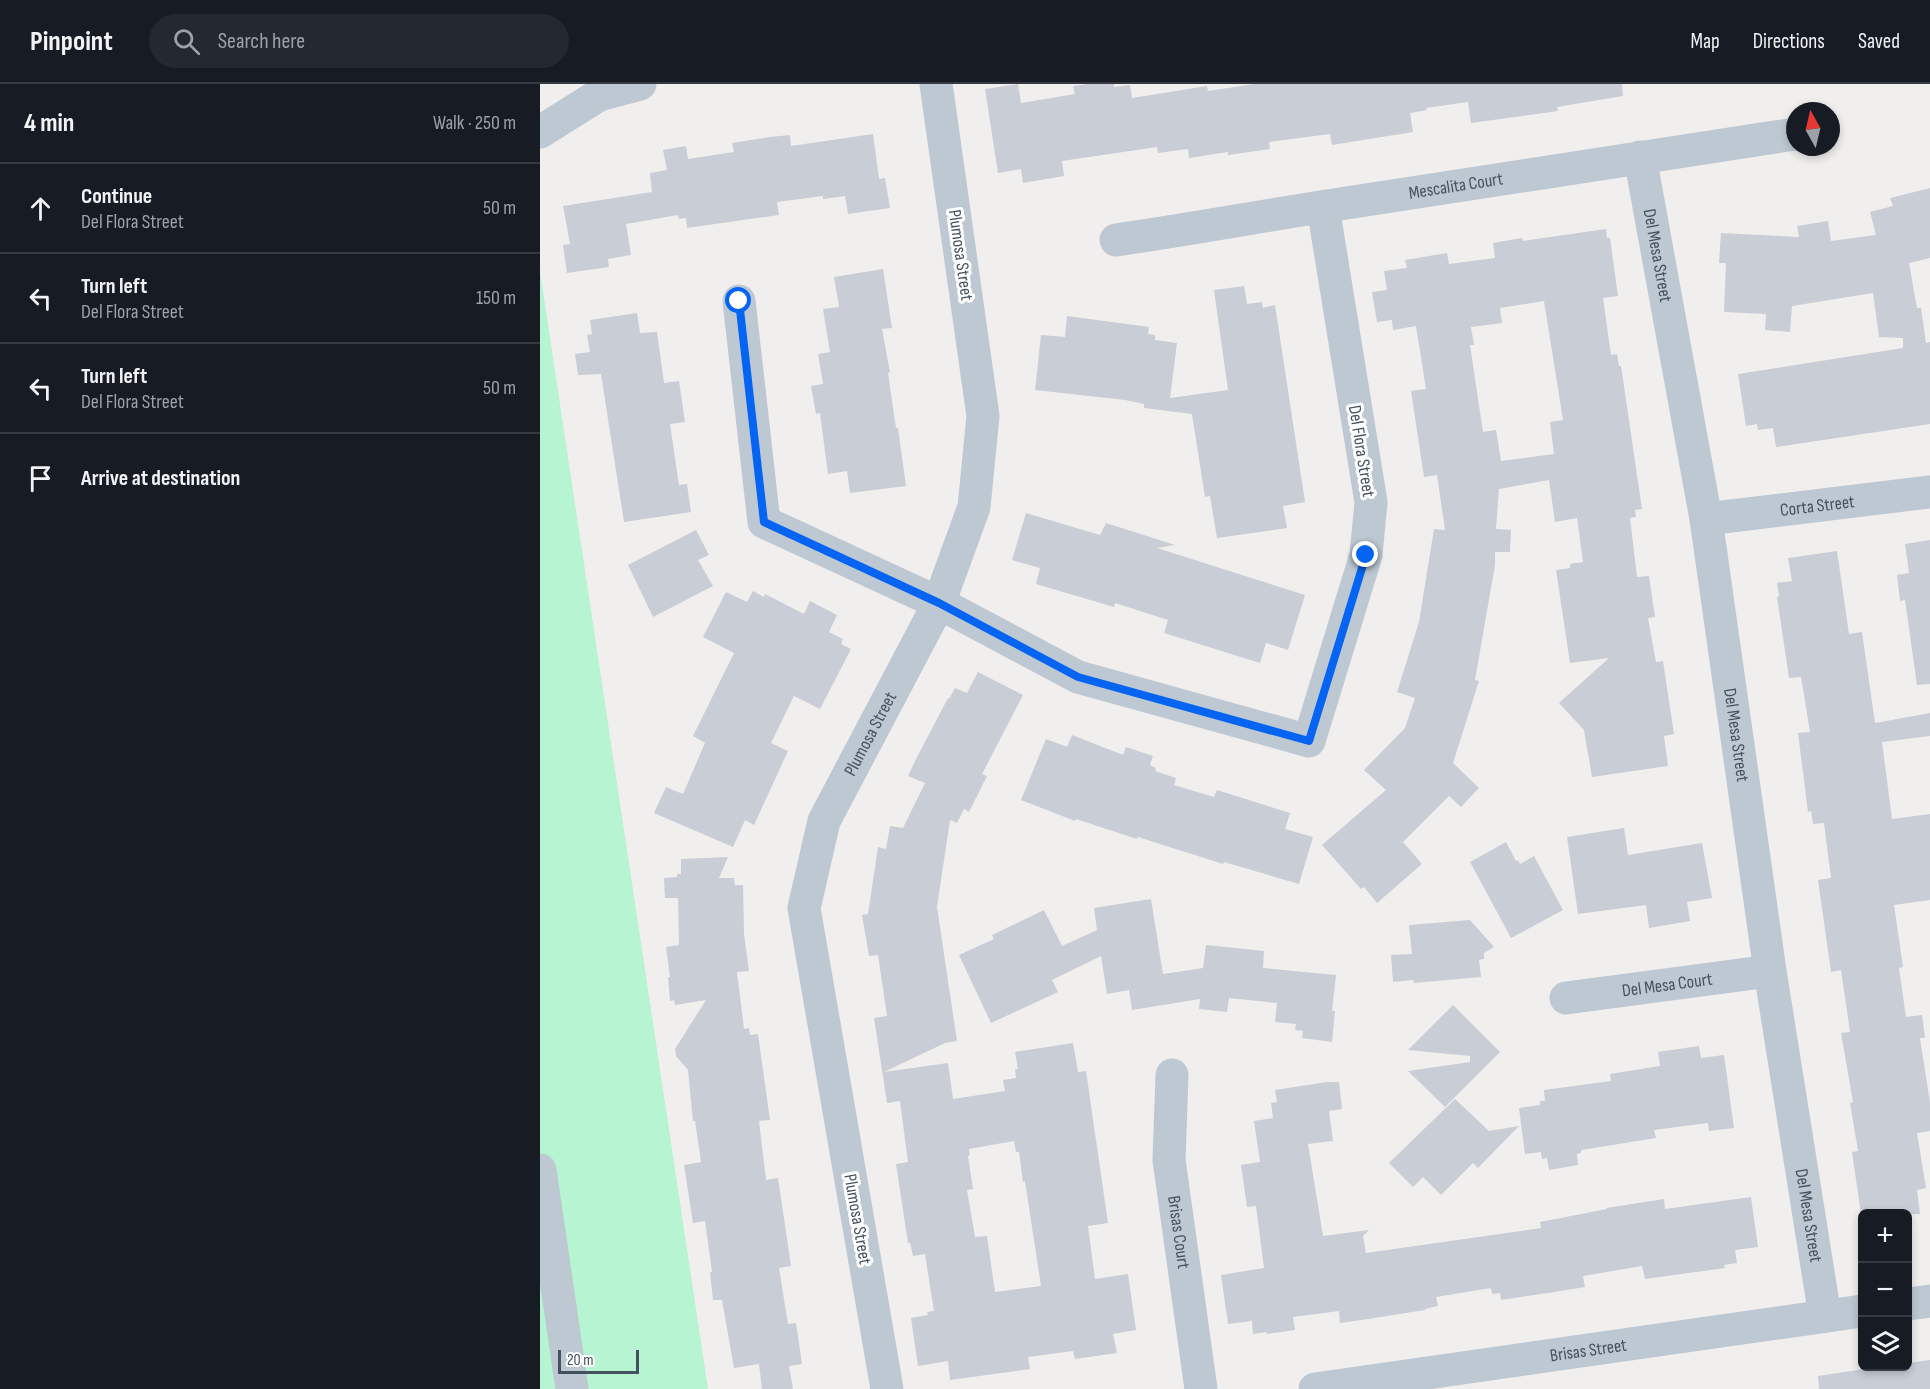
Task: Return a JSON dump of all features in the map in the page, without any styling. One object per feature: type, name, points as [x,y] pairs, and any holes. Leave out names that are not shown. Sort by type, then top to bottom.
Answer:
[{"type":"street","points":[[540,132],[599,90],[640,84]]},
{"type":"street","name":"Plumosa Street","points":[[887,1389],[804,908],[824,821],[939,603],[974,507],[983,416],[936,84]]},
{"type":"street","name":"Mescalita Court","points":[[1116,240],[1206,228],[1323,207],[1786,135]]},
{"type":"street","name":"Del Mesa Street","points":[[1640,157],[1706,519],[1770,970],[1825,1316]]},
{"type":"street","name":"Del Flora Street","points":[[739,301],[764,522],[939,603],[1078,677],[1309,741],[1366,555],[1371,502],[1323,207]]},
{"type":"street","name":"Corta Street","points":[[1706,519],[1930,492]]},
{"type":"street","name":"Del Mesa Court","points":[[1566,998],[1770,970]]},
{"type":"street","name":"Brisas Court","points":[[1172,1075],[1169,1160],[1201,1389]]},
{"type":"street","points":[[540,1170],[572,1389]]},
{"type":"street","points":[[1912,1303],[1930,1301]]},
{"type":"street","name":"Brisas Street","points":[[1315,1389],[1858,1312]]},
{"type":"green space","points":[[540,271],[708,1389],[540,1389]]},
{"type":"building","points":[[1018,84],[1021,103],[1075,94],[1073,86],[1088,84],[1114,84],[1114,87],[1130,85],[1132,98],[1207,86],[1208,91],[1254,84],[1622,84],[1623,96],[1557,107],[1558,111],[1471,123],[1468,102],[1426,108],[1427,110],[1410,113],[1413,132],[1332,145],[1330,134],[1269,142],[1270,149],[1189,158],[1188,149],[1158,153],[1157,147],[1062,161],[1064,176],[1023,183],[1021,169],[998,173],[985,89]]},
{"type":"building","points":[[873,134],[879,179],[885,178],[890,208],[848,214],[845,196],[823,199],[823,196],[777,202],[779,215],[687,228],[686,218],[679,219],[678,215],[626,224],[631,255],[608,259],[609,267],[567,273],[563,245],[570,244],[563,206],[652,192],[650,173],[667,170],[663,150],[686,146],[688,159],[734,152],[732,143],[770,137],[790,135],[791,146]]},
{"type":"building","points":[[1930,188],[1930,258],[1909,263],[1917,308],[1921,308],[1926,343],[1930,342],[1930,424],[1776,447],[1773,428],[1758,430],[1757,424],[1746,426],[1738,374],[1903,348],[1903,338],[1879,337],[1873,293],[1792,306],[1790,332],[1765,330],[1766,314],[1724,312],[1726,263],[1719,263],[1721,233],[1799,237],[1797,226],[1828,221],[1831,241],[1876,235],[1870,212],[1893,206],[1890,198]]},
{"type":"building","points":[[1606,229],[1607,238],[1610,238],[1618,296],[1603,298],[1611,355],[1617,354],[1619,366],[1621,366],[1642,509],[1635,510],[1636,517],[1630,518],[1637,577],[1649,576],[1655,617],[1648,618],[1656,662],[1663,661],[1674,734],[1664,736],[1668,766],[1592,777],[1584,730],[1559,703],[1609,658],[1570,663],[1556,570],[1570,568],[1570,564],[1583,562],[1577,518],[1555,522],[1549,480],[1499,489],[1496,529],[1511,530],[1510,552],[1495,552],[1495,565],[1475,680],[1479,681],[1453,763],[1479,788],[1461,807],[1449,796],[1403,842],[1422,864],[1377,903],[1364,887],[1361,889],[1322,845],[1386,790],[1364,770],[1405,728],[1415,698],[1397,692],[1419,622],[1434,529],[1445,530],[1437,475],[1424,477],[1411,391],[1426,389],[1416,326],[1393,330],[1392,320],[1377,322],[1372,292],[1387,290],[1384,271],[1407,268],[1405,260],[1447,253],[1449,264],[1495,258],[1493,243],[1522,238],[1523,241]],"holes":[[[1544,301],[1563,420],[1550,422],[1554,454],[1501,461],[1496,430],[1483,432],[1470,345],[1474,345],[1471,327],[1502,323],[1500,308]]]},
{"type":"building","points":[[883,269],[892,328],[882,329],[906,486],[850,493],[847,471],[828,474],[820,413],[816,414],[811,386],[823,384],[818,354],[830,352],[823,309],[839,307],[834,277]]},
{"type":"building","points":[[1244,286],[1247,304],[1262,302],[1263,308],[1275,305],[1305,502],[1283,506],[1287,528],[1217,538],[1210,496],[1205,497],[1192,414],[1144,408],[1144,404],[1125,400],[1035,390],[1041,335],[1065,337],[1067,316],[1149,327],[1148,334],[1155,335],[1155,340],[1177,343],[1170,398],[1228,390],[1214,290]]},
{"type":"building","points":[[637,313],[640,333],[657,332],[664,383],[679,381],[685,422],[670,424],[679,485],[687,484],[691,512],[624,522],[601,374],[578,375],[575,354],[590,352],[587,335],[592,334],[590,320]]},
{"type":"building","points":[[1026,513],[1100,535],[1106,523],[1175,545],[1157,548],[1305,595],[1288,650],[1266,643],[1260,663],[1164,633],[1168,620],[1115,603],[1114,607],[1036,584],[1040,568],[1012,560]]},
{"type":"building","points":[[696,530],[709,555],[698,560],[713,586],[653,617],[628,565]]},
{"type":"building","points":[[1930,540],[1930,684],[1917,685],[1905,600],[1900,601],[1897,575],[1909,573],[1905,544]]},
{"type":"building","points":[[1837,551],[1849,634],[1862,632],[1875,723],[1930,713],[1930,736],[1882,742],[1892,819],[1930,814],[1930,900],[1894,905],[1903,967],[1899,968],[1906,1017],[1922,1015],[1925,1038],[1920,1038],[1930,1103],[1930,1131],[1917,1133],[1926,1188],[1917,1190],[1920,1214],[1912,1214],[1912,1209],[1860,1209],[1852,1152],[1858,1151],[1850,1103],[1853,1102],[1841,1033],[1850,1032],[1841,970],[1831,972],[1818,880],[1831,878],[1824,823],[1813,824],[1811,811],[1808,812],[1798,733],[1810,732],[1801,677],[1789,678],[1777,597],[1779,596],[1777,583],[1792,581],[1788,558]]},
{"type":"building","points":[[753,591],[764,597],[765,594],[804,614],[810,601],[837,615],[829,632],[843,639],[841,644],[851,649],[820,709],[794,696],[771,743],[788,751],[754,825],[745,820],[733,847],[654,813],[666,787],[683,794],[705,743],[693,736],[734,653],[703,637],[726,592],[747,602]]},
{"type":"building","points":[[978,672],[1023,695],[982,774],[987,776],[969,812],[964,809],[957,823],[950,820],[937,907],[957,1041],[945,1043],[884,1072],[948,1063],[953,1099],[1005,1091],[1003,1080],[1016,1078],[1015,1069],[1018,1069],[1015,1052],[1073,1043],[1078,1072],[1086,1071],[1108,1223],[1088,1226],[1095,1279],[1128,1274],[1136,1330],[1113,1334],[1117,1353],[1075,1359],[1073,1351],[1028,1357],[1030,1369],[950,1380],[948,1361],[918,1366],[911,1318],[928,1315],[927,1312],[934,1311],[925,1254],[913,1256],[910,1243],[908,1243],[896,1164],[908,1162],[900,1101],[887,1103],[874,1018],[887,1016],[878,955],[869,956],[862,915],[868,914],[878,847],[886,849],[890,826],[903,828],[925,783],[908,776],[915,761],[955,688],[967,693]],"holes":[[[1014,1141],[1016,1152],[1019,1152],[1023,1182],[1025,1181],[1041,1286],[995,1292],[987,1236],[975,1237],[967,1190],[973,1189],[969,1149]]]},
{"type":"building","points":[[1072,735],[1123,755],[1126,747],[1153,756],[1150,765],[1156,768],[1155,771],[1176,778],[1174,785],[1214,797],[1217,790],[1290,813],[1285,829],[1313,837],[1299,884],[1224,862],[1223,864],[1138,837],[1137,839],[1076,819],[1075,821],[1021,800],[1046,739],[1067,747]]},
{"type":"building","points":[[1624,828],[1628,855],[1702,843],[1712,898],[1687,902],[1690,921],[1649,928],[1646,905],[1578,914],[1567,837]]},
{"type":"building","points":[[1506,842],[1520,864],[1534,856],[1563,910],[1511,938],[1470,862]]},
{"type":"building","points":[[728,857],[719,878],[734,878],[735,885],[743,885],[744,934],[749,971],[737,972],[744,1029],[749,1028],[750,1035],[758,1034],[770,1120],[759,1121],[766,1180],[778,1178],[791,1266],[779,1268],[788,1324],[796,1323],[802,1364],[789,1366],[793,1389],[762,1389],[759,1364],[734,1368],[722,1300],[713,1300],[710,1272],[712,1272],[705,1221],[693,1223],[684,1165],[701,1162],[695,1121],[693,1121],[688,1070],[676,1056],[675,1049],[706,1000],[675,1005],[674,1000],[670,1001],[666,947],[679,945],[678,898],[665,898],[664,878],[677,877],[677,874],[681,874],[681,859]]},
{"type":"building","points":[[1151,899],[1163,974],[1203,968],[1206,945],[1264,951],[1263,968],[1336,975],[1332,1011],[1335,1011],[1332,1042],[1302,1038],[1303,1031],[1295,1030],[1296,1024],[1275,1022],[1277,1003],[1229,998],[1227,1012],[1199,1009],[1200,999],[1132,1010],[1129,990],[1107,994],[1101,956],[1052,980],[1058,992],[991,1023],[959,955],[994,939],[992,935],[1044,910],[1062,946],[1097,930],[1094,908]]},
{"type":"building","points":[[1470,920],[1494,947],[1484,953],[1484,959],[1479,960],[1481,977],[1414,983],[1413,980],[1393,982],[1391,955],[1412,954],[1409,925]]},
{"type":"building","points":[[1453,1005],[1500,1052],[1445,1107],[1408,1071],[1470,1062],[1470,1056],[1408,1050]]},
{"type":"building","points":[[1699,1046],[1701,1058],[1724,1055],[1734,1128],[1709,1131],[1708,1123],[1654,1130],[1656,1138],[1581,1150],[1581,1153],[1577,1154],[1578,1165],[1549,1170],[1547,1158],[1542,1159],[1541,1152],[1525,1154],[1519,1108],[1540,1105],[1540,1101],[1545,1101],[1544,1090],[1611,1081],[1610,1074],[1660,1066],[1658,1052]]},
{"type":"building","points":[[1339,1082],[1342,1109],[1329,1111],[1333,1141],[1308,1144],[1323,1236],[1369,1230],[1363,1236],[1366,1253],[1541,1228],[1540,1222],[1664,1199],[1665,1209],[1751,1197],[1758,1247],[1735,1250],[1737,1263],[1724,1265],[1725,1268],[1645,1279],[1642,1266],[1583,1276],[1585,1287],[1501,1300],[1500,1293],[1492,1294],[1491,1288],[1436,1297],[1438,1306],[1425,1310],[1368,1319],[1340,1323],[1339,1311],[1293,1317],[1295,1330],[1253,1334],[1252,1321],[1228,1324],[1221,1275],[1264,1268],[1256,1206],[1247,1207],[1241,1165],[1260,1162],[1254,1121],[1273,1118],[1271,1103],[1277,1102],[1275,1090]]},
{"type":"building","points":[[1455,1099],[1489,1131],[1519,1126],[1478,1168],[1473,1163],[1441,1195],[1423,1177],[1413,1187],[1389,1163]]},
{"type":"building","points":[[1930,1360],[1930,1389],[1819,1389],[1818,1376],[1858,1370],[1912,1371],[1912,1362]]},
{"type":"route","points":[[739,301],[764,522],[939,603],[1078,677],[1309,741],[1366,555]]}]
